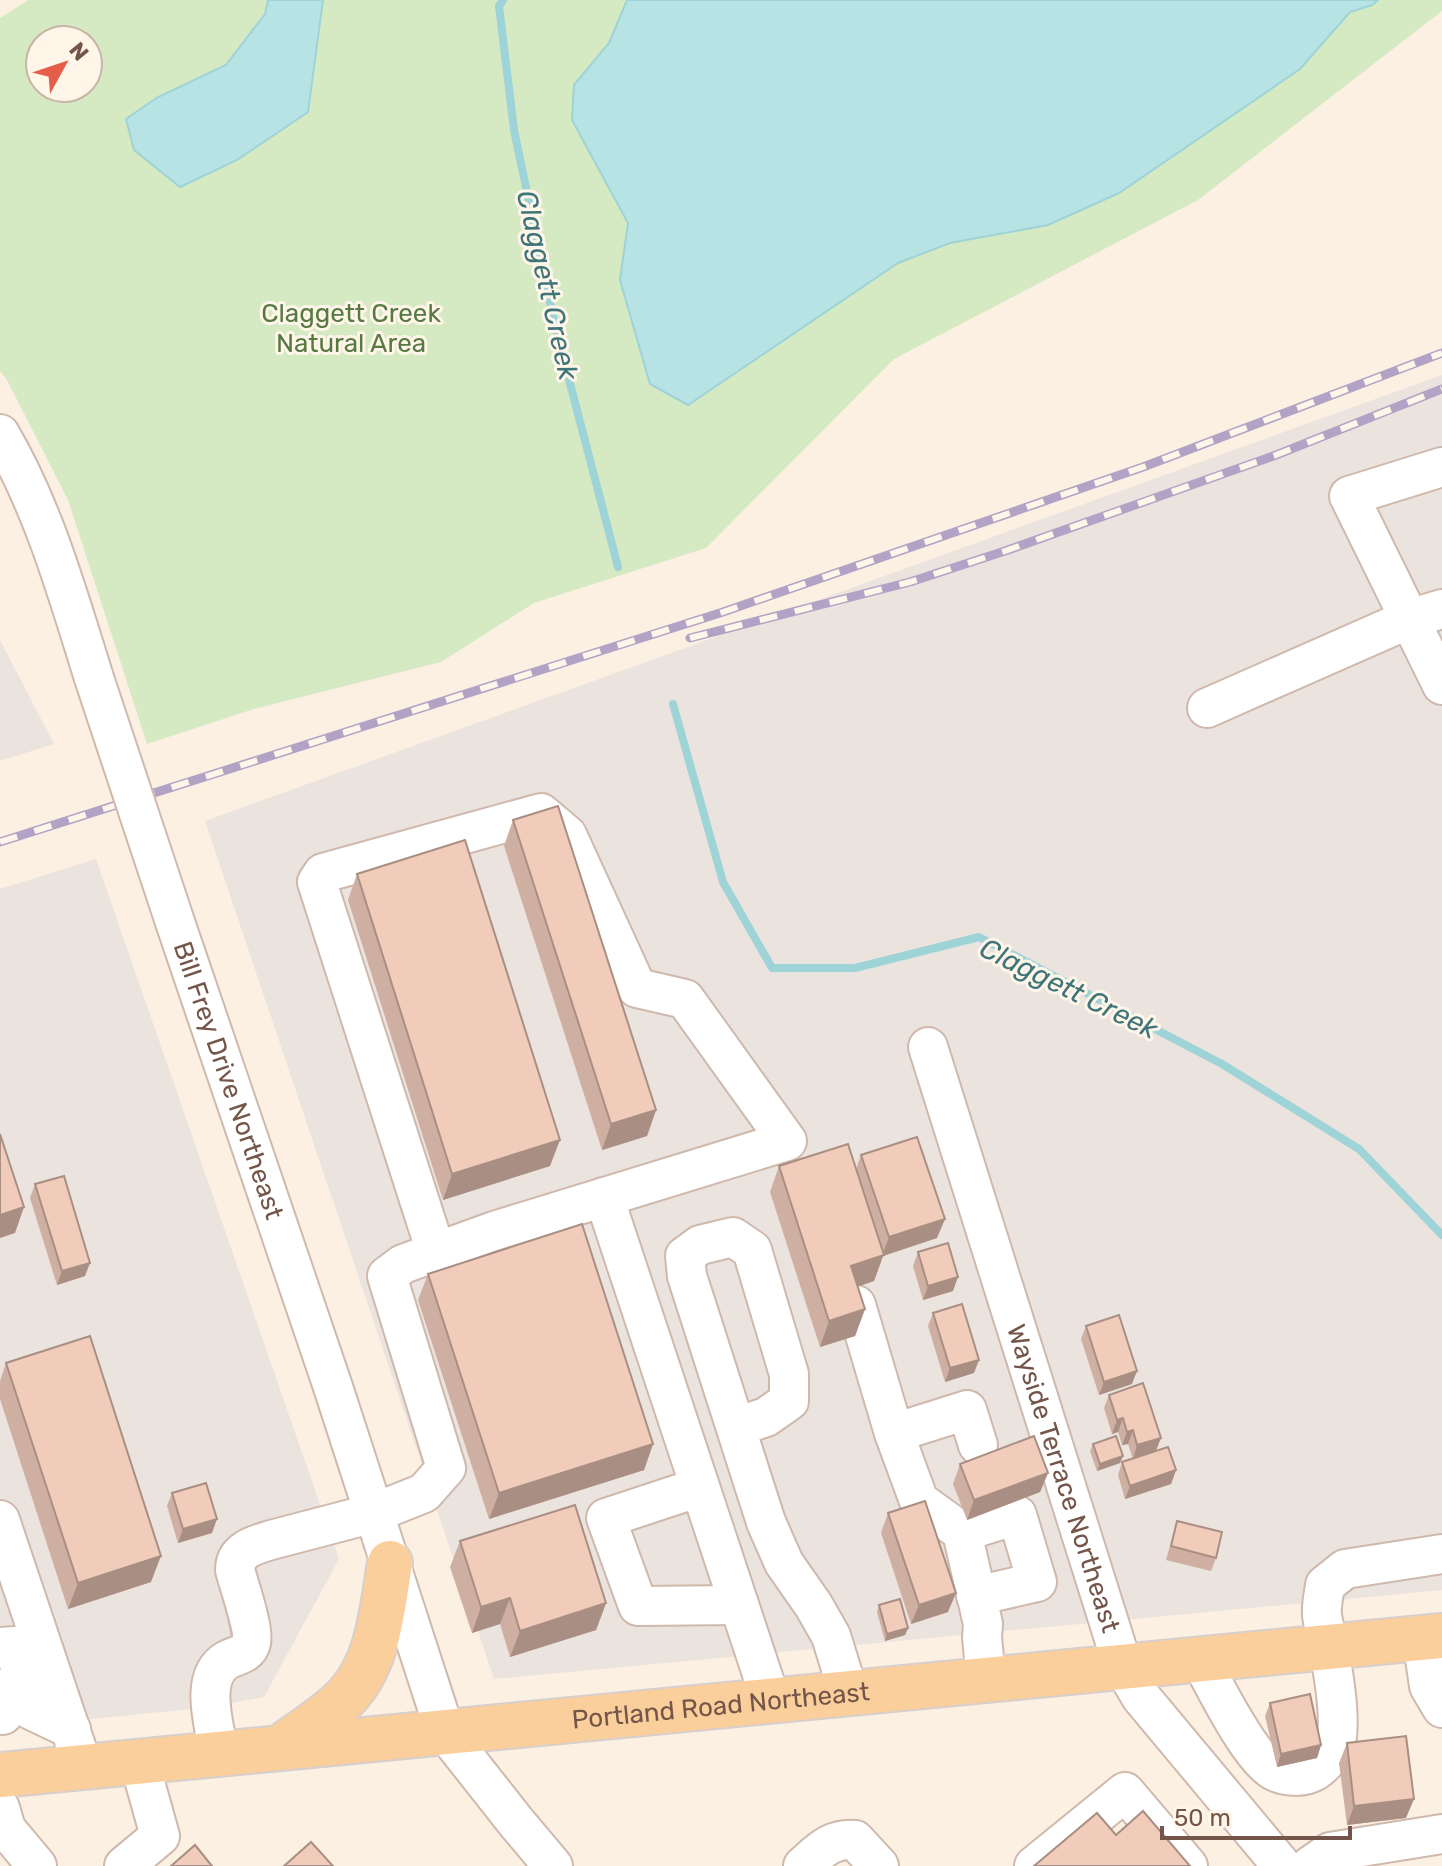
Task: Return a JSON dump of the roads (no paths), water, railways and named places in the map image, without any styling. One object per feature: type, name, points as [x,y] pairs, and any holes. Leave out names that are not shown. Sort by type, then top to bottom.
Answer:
[{"type":"main road","points":[[280,1748],[339,1704],[369,1663],[378,1633],[390,1563]]},
{"type":"main road","name":"Portland Road Northeast","points":[[0,1775],[77,1748],[139,1761],[1432,1637]]},
{"type":"street","name":"Bill Frey Drive Northeast","points":[[0,434],[48,538],[445,1732]]},
{"type":"street","points":[[1442,467],[1349,496],[1426,614],[1442,685]]},
{"type":"street","points":[[1207,708],[1426,614]]},
{"type":"street","points":[[219,1754],[209,1691],[211,1680],[226,1660],[247,1651],[252,1642],[235,1570],[235,1560],[241,1552],[255,1545],[374,1513],[424,1493],[446,1468],[387,1276],[403,1264],[494,1231],[787,1141],[685,999],[637,988],[567,835],[541,813],[323,873],[317,882],[436,1252]]},
{"type":"street","name":"Wayside Terrace Northeast","points":[[928,1047],[1123,1667],[1141,1697],[1282,1866]]},
{"type":"street","points":[[604,1197],[771,1701]]},
{"type":"street","points":[[856,1305],[894,1433],[919,1501],[962,1532],[983,1624],[986,1680]]},
{"type":"street","points":[[894,1433],[967,1410],[978,1445]]},
{"type":"street","points":[[736,1427],[766,1522],[784,1563],[831,1636],[849,1694]]},
{"type":"street","points":[[700,1487],[606,1518],[638,1606],[739,1605]]},
{"type":"street","points":[[962,1532],[1070,1500]]},
{"type":"street","points":[[976,1596],[1037,1582],[1017,1515]]},
{"type":"street","points":[[0,1520],[77,1748]]},
{"type":"street","points":[[1200,1659],[1246,1740],[1276,1772],[1300,1775],[1317,1770],[1330,1758],[1337,1736],[1337,1708],[1322,1615],[1325,1585],[1345,1569],[1442,1554]]},
{"type":"street","points":[[1432,1637],[1429,1686],[1442,1708]]},
{"type":"street","points":[[0,1647],[15,1646],[29,1709],[77,1748]]},
{"type":"street","points":[[0,1689],[3,1715],[0,1715]]},
{"type":"street","points":[[445,1732],[553,1866]]},
{"type":"street","points":[[1217,1788],[1246,1740]]},
{"type":"street","points":[[124,1866],[160,1836],[139,1761]]},
{"type":"street","points":[[1034,1866],[1125,1792],[1188,1866]]},
{"type":"street","points":[[0,1808],[6,1829],[37,1866]]},
{"type":"street","points":[[1310,1866],[1330,1852],[1398,1854],[1442,1834]]},
{"type":"street","points":[[803,1866],[823,1848],[842,1839],[855,1840],[879,1866]]},
{"type":"water","points":[[268,0],[323,0],[308,112],[237,160],[180,187],[134,150],[126,119],[158,97],[226,65],[265,14]]},
{"type":"water","points":[[627,0],[1378,0],[1350,12],[1300,69],[1119,193],[1048,225],[950,243],[898,263],[688,405],[650,384],[620,280],[628,223],[572,120],[574,85],[609,43]]},
{"type":"waterway","name":"Claggett Creek","points":[[503,0],[499,6],[514,130],[555,326],[618,567]]},
{"type":"waterway","name":"Claggett Creek","points":[[673,704],[723,882],[772,968],[855,968],[979,937],[1222,1064],[1359,1149],[1442,1235]]},
{"type":"railway","points":[[0,842],[723,612],[1143,467],[1442,353]]},
{"type":"railway","points":[[690,638],[910,582],[1005,551],[1276,455],[1442,389]]},
{"type":"park label","name":"Claggett Creek Natural Area","points":[[351,328]]}]
